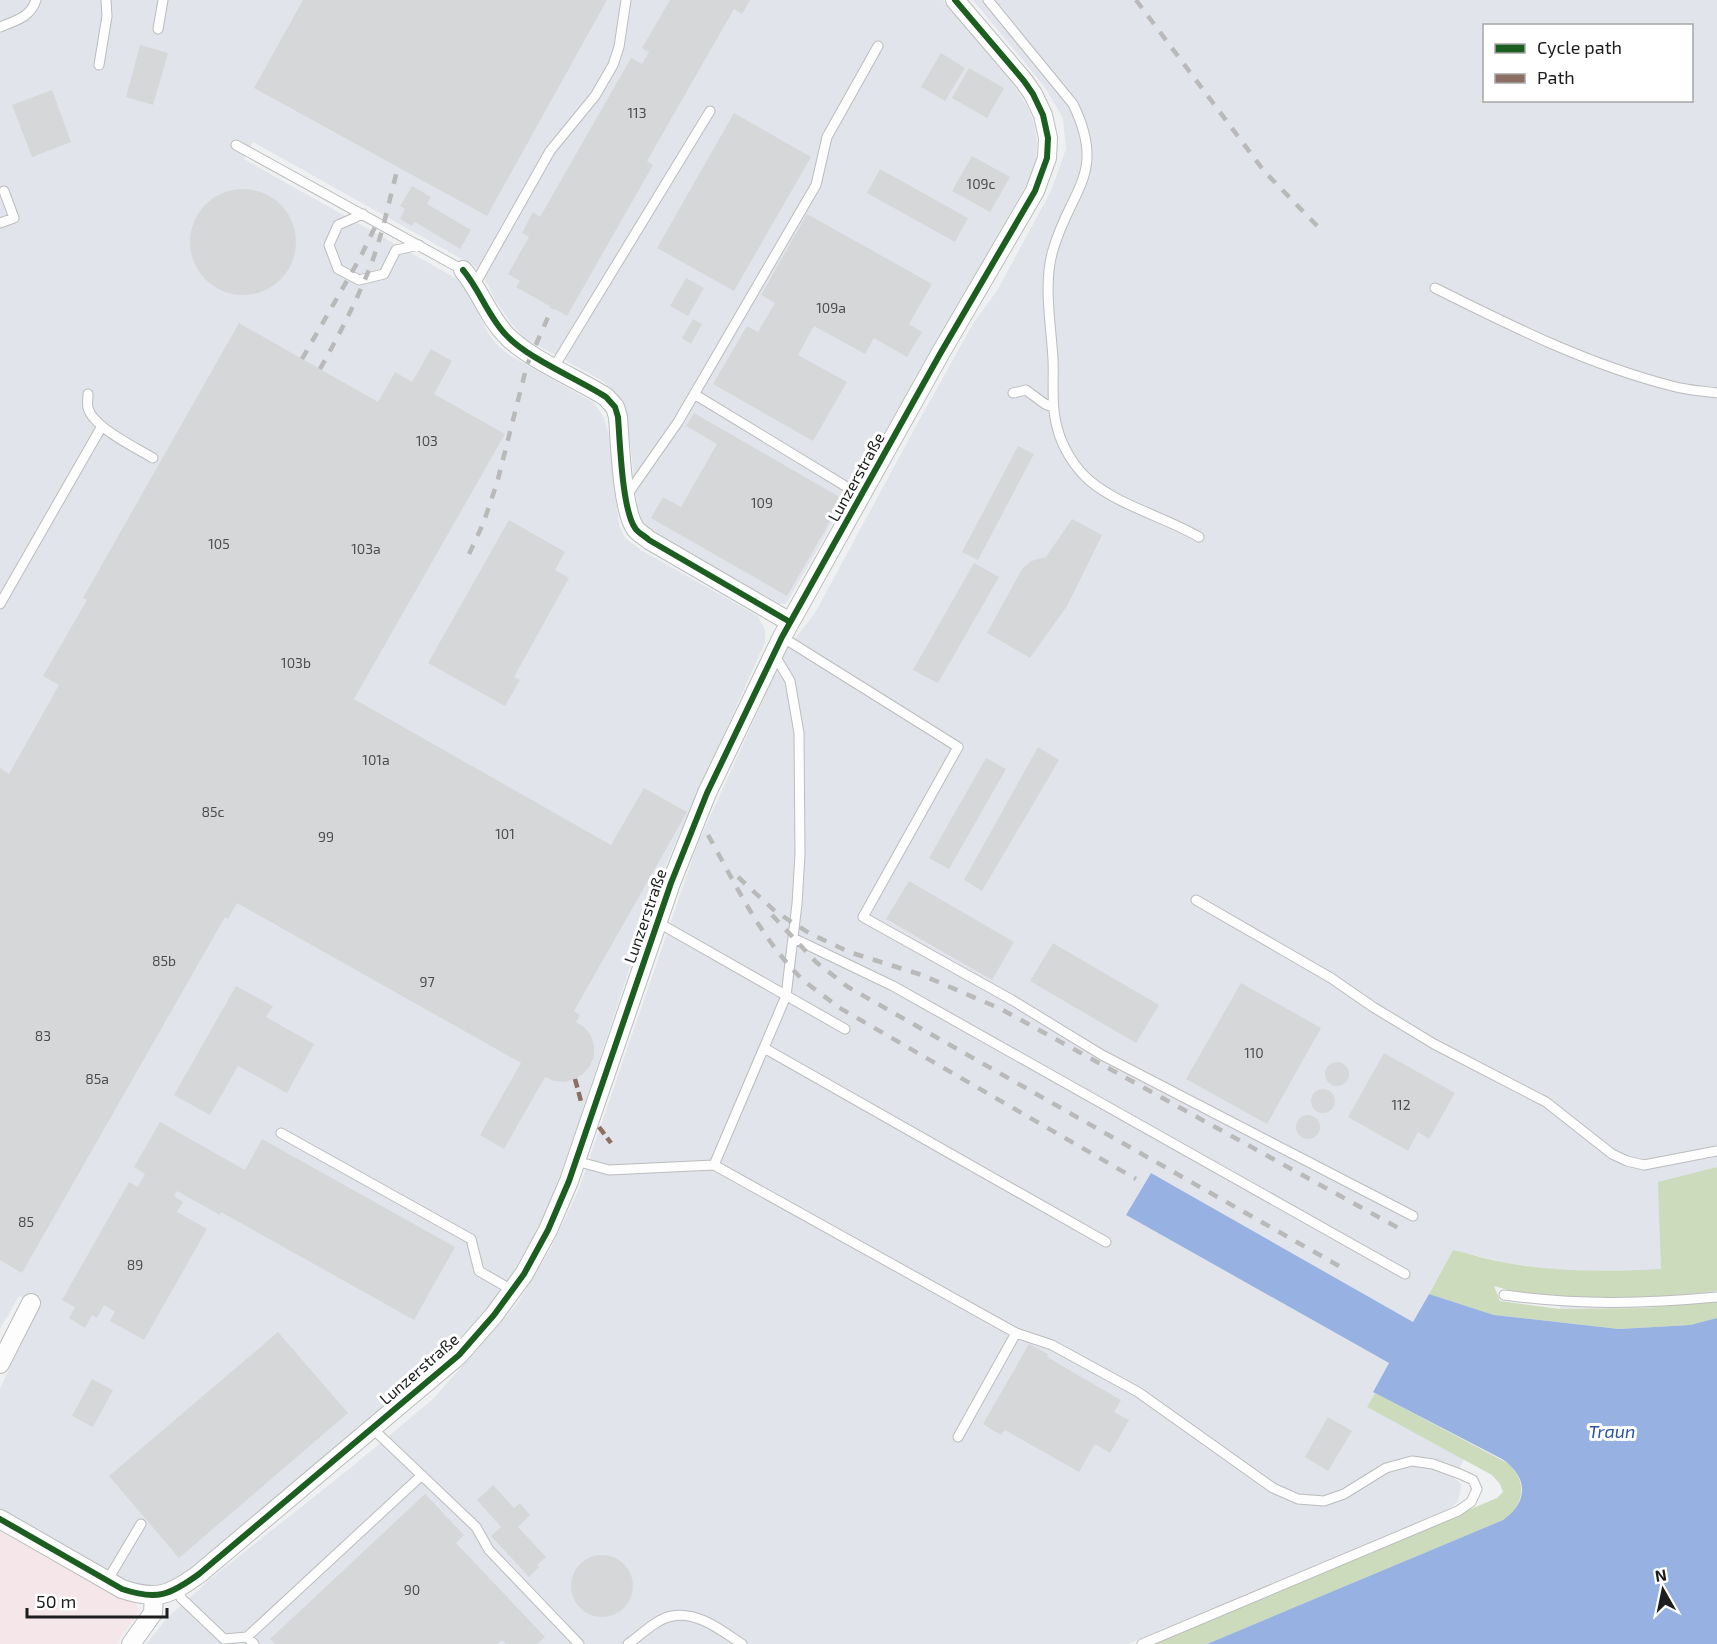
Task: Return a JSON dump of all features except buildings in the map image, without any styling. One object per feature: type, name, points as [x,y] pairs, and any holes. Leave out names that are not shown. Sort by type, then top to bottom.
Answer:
[{"type":"street","name":"Lunzerstraße","points":[[154,1596],[179,1588],[199,1574],[459,1355],[494,1315],[524,1274],[548,1230],[576,1161],[670,883],[707,793],[786,630],[860,495],[1035,191],[1047,158],[1048,138],[1043,115],[1033,94],[955,0]]},
{"type":"street","points":[[469,277],[496,323],[520,348],[606,397],[615,407],[626,497],[630,519],[636,529],[649,540],[786,630]]},
{"type":"street","points":[[0,1364],[31,1303]]},
{"type":"street","points":[[0,1519],[107,1581],[137,1594],[154,1596],[153,1613],[134,1643]]},
{"type":"lane","points":[[0,27],[27,16],[36,0]]},
{"type":"lane","points":[[99,65],[107,16],[106,0]]},
{"type":"lane","points":[[158,29],[163,0]]},
{"type":"lane","points":[[236,145],[418,245],[469,277],[550,151],[595,96],[613,65],[619,48],[626,0]]},
{"type":"lane","points":[[988,0],[1073,104],[1082,123],[1087,142],[1088,160],[1080,188],[1052,251],[1049,284],[1053,407],[1064,447],[1074,465],[1089,481],[1112,495],[1182,526],[1199,537]]},
{"type":"lane","points":[[626,497],[678,422],[816,185],[827,137],[878,46]]},
{"type":"lane","points":[[555,367],[710,111]]},
{"type":"lane","points":[[0,223],[14,218],[4,192]]},
{"type":"lane","points":[[363,214],[338,225],[329,245],[338,268],[359,280],[384,274],[396,250],[418,245]]},
{"type":"lane","points":[[1435,288],[1526,333],[1617,369],[1673,387],[1717,393]]},
{"type":"lane","points":[[1012,393],[1026,390],[1053,407]]},
{"type":"lane","points":[[88,394],[88,408],[93,418],[153,458]]},
{"type":"lane","points":[[694,394],[860,495]]},
{"type":"lane","points":[[0,604],[102,426]]},
{"type":"lane","points":[[786,630],[958,747],[862,917],[1012,1000],[1101,1054],[1413,1216]]},
{"type":"lane","points":[[714,1165],[786,996],[793,939],[800,854],[799,733],[790,681],[774,653]]},
{"type":"lane","points":[[1196,900],[1330,978],[1434,1044],[1546,1102],[1612,1154],[1644,1165],[1717,1151]]},
{"type":"lane","points":[[657,922],[845,1029]]},
{"type":"lane","points":[[793,939],[893,986],[1405,1274]]},
{"type":"lane","points":[[764,1048],[1106,1242]]},
{"type":"lane","points":[[281,1133],[471,1239],[480,1271],[512,1290]]},
{"type":"lane","points":[[576,1161],[609,1170],[714,1165],[1016,1333],[1052,1345],[1138,1392],[1273,1488],[1298,1499],[1324,1501],[1344,1494],[1386,1468],[1412,1461],[1433,1464],[1473,1480],[1477,1490],[1471,1502],[1458,1511],[1142,1644]]},
{"type":"lane","points":[[1504,1295],[1553,1302],[1626,1304],[1717,1297]]},
{"type":"lane","points":[[958,1437],[1016,1333]]},
{"type":"lane","points":[[372,1428],[476,1527],[489,1550],[579,1644]]},
{"type":"lane","points":[[179,1588],[181,1598],[224,1639],[251,1640],[422,1475]]},
{"type":"lane","points":[[107,1581],[141,1524]]},
{"type":"lane","points":[[628,1644],[660,1621],[672,1616],[684,1616],[715,1626],[742,1644]]},
{"type":"shaded area","points":[[0,0],[943,0],[1014,85],[1027,106],[1034,123],[1037,143],[1036,160],[1028,182],[786,604],[778,604],[655,536],[643,526],[638,513],[628,426],[623,405],[611,388],[601,380],[524,338],[495,300],[487,283],[474,266],[253,142],[244,159],[457,279],[468,292],[489,335],[499,347],[594,403],[603,416],[609,435],[619,525],[625,538],[641,550],[758,616],[765,630],[765,642],[659,880],[545,1217],[511,1275],[481,1316],[444,1355],[412,1383],[433,1399],[411,1383],[192,1568],[171,1583],[155,1588],[125,1581],[0,1510],[0,1389],[38,1306],[19,1296],[0,1329]]},
{"type":"shaded area","points":[[973,0],[1717,0],[1717,1301],[1646,1308],[1560,1309],[1553,1269],[1507,1263],[1453,1250],[1413,1322],[1151,1173],[1126,1215],[1389,1363],[1367,1407],[1464,1459],[1454,1478],[1461,1484],[1460,1493],[1457,1502],[1451,1508],[1128,1644],[146,1644],[168,1617],[208,1581],[433,1399],[516,1305],[551,1248],[579,1189],[698,843],[786,650],[815,613],[974,322],[998,289],[1051,191],[1066,149],[1063,118],[1044,86]]},
{"type":"shaded area","points":[[0,1530],[135,1602],[139,1611],[116,1644],[0,1644]]},
{"type":"green space","points":[[1717,1167],[1717,1291],[1657,1297],[1591,1298],[1520,1293],[1494,1286],[1500,1301],[1560,1309],[1646,1308],[1717,1301],[1717,1318],[1690,1325],[1619,1329],[1494,1315],[1429,1294],[1453,1250],[1500,1262],[1565,1270],[1661,1269],[1658,1182]]},
{"type":"green space","points":[[1375,1393],[1511,1465],[1519,1480],[1521,1494],[1510,1514],[1503,1520],[1207,1644],[1152,1644],[1497,1498],[1503,1492],[1500,1484],[1492,1475],[1367,1407]]},
{"type":"water","name":"Traun","points":[[1151,1173],[1413,1322],[1429,1294],[1494,1315],[1619,1329],[1690,1325],[1717,1318],[1717,1644],[1207,1644],[1503,1520],[1517,1505],[1522,1489],[1517,1473],[1502,1459],[1373,1392],[1389,1363],[1126,1215]]},
{"type":"railway","points":[[1136,0],[1264,171],[1323,232]]},
{"type":"railway","points":[[320,369],[369,270],[382,232],[398,167]]},
{"type":"railway","points":[[302,359],[360,258],[377,223]]},
{"type":"railway","points":[[469,554],[483,524],[497,483],[527,365],[552,308]]},
{"type":"railway","points":[[708,835],[771,943],[807,984],[838,1007],[1136,1179]]},
{"type":"railway","points":[[738,877],[776,912],[809,933],[849,952],[922,975],[1001,1009],[1402,1230]]},
{"type":"railway","points":[[772,915],[816,962],[848,987],[1339,1266]]},
{"type":"marked path","points":[[575,1079],[582,1105]]},
{"type":"marked path","points":[[599,1127],[611,1143]]},
{"type":"cycle path","points":[[0,1519],[122,1589],[154,1595],[180,1587],[199,1574],[459,1355],[494,1315],[524,1274],[548,1230],[569,1181],[671,883],[707,793],[782,637],[940,354],[1035,191],[1047,158],[1048,138],[1043,115],[1033,94],[955,0]]},
{"type":"cycle path","points":[[463,270],[494,320],[507,336],[528,353],[606,397],[615,407],[618,417],[624,491],[636,530],[649,540],[790,622]]}]
